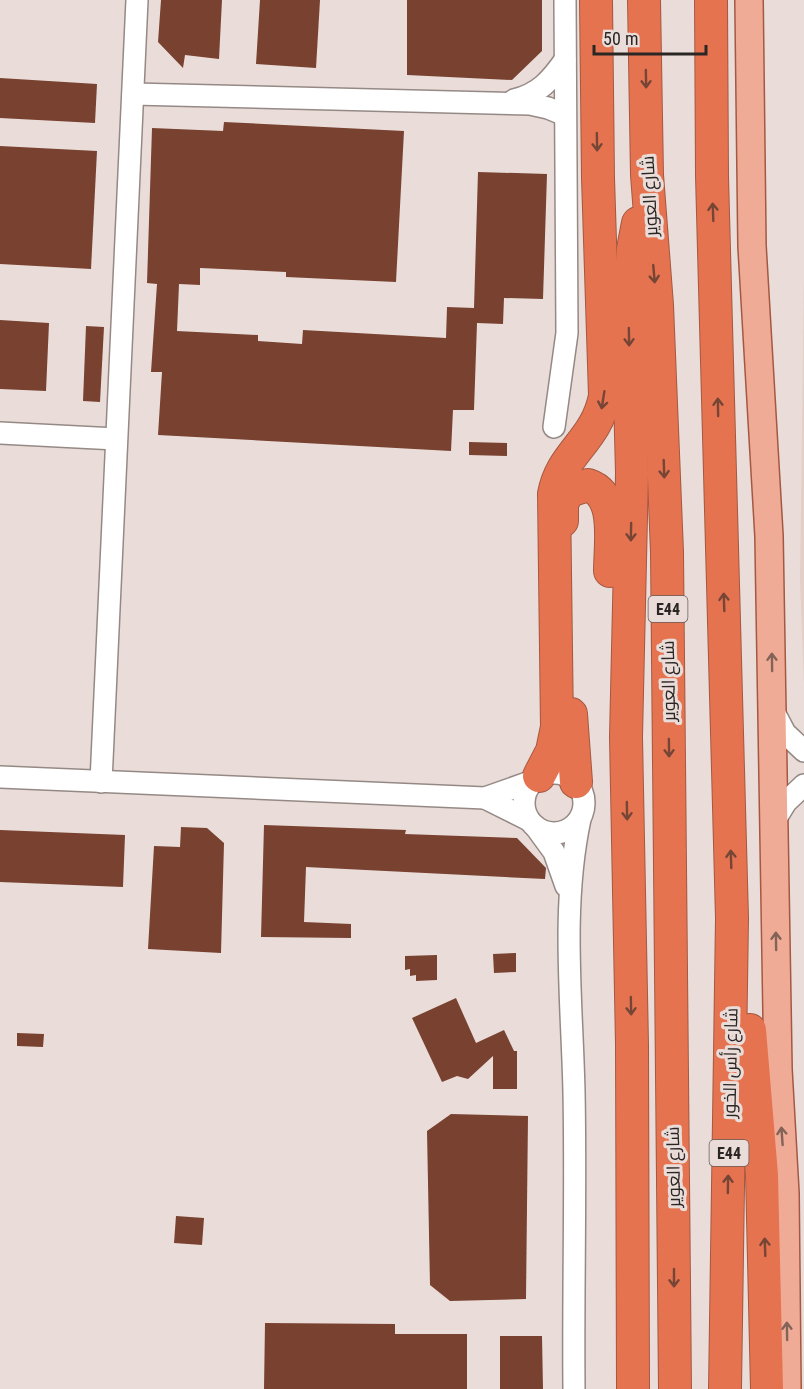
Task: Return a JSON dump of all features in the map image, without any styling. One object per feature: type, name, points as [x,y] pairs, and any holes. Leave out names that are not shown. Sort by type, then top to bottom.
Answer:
[{"type":"highway","points":[[536,778],[552,751],[557,728],[554,494],[566,463],[594,429],[605,396],[598,178],[596,0]]},
{"type":"highway","name":"شارع العوير","points":[[644,0],[647,175],[657,305],[667,552],[675,1389]]},
{"type":"highway","name":"E44","points":[[711,0],[712,176],[732,918]]},
{"type":"highway","points":[[633,1389],[627,680],[632,473],[629,303],[633,249],[647,175]]},
{"type":"highway","points":[[576,782],[571,734],[575,649],[561,549],[562,503],[569,491],[581,485],[588,485],[601,492],[608,503],[613,627],[627,680]]},
{"type":"highway","points":[[732,918],[747,958],[752,1067],[762,1175],[767,1389]]},
{"type":"highway","name":"شارع رأس الخور","points":[[725,1389],[732,918]]},
{"type":"highway","points":[[627,1389],[632,1347]]},
{"type":"main road","points":[[749,0],[752,246],[768,507],[778,1069],[785,1193],[787,1389]]},
{"type":"street","points":[[101,782],[137,0]]},
{"type":"street","points":[[554,428],[567,333],[565,0]]},
{"type":"street","points":[[490,105],[537,92],[546,85],[565,60]]},
{"type":"street","points":[[133,94],[540,105],[565,115]]},
{"type":"street","points":[[490,105],[530,114],[566,140]]},
{"type":"street","points":[[0,433],[116,439]]},
{"type":"street","points":[[773,710],[785,733],[804,750]]},
{"type":"street","points":[[0,777],[485,798],[554,772],[562,773],[576,782],[584,795],[572,862],[569,906],[574,1100],[574,1389]]},
{"type":"street","points":[[536,778],[524,800],[532,823],[559,861],[569,906]]},
{"type":"street","points":[[775,820],[786,802],[804,785]]},
{"type":"street","points":[[485,798],[554,833],[573,827],[580,819]]},
{"type":"shaded area","points":[[804,270],[804,687],[800,581]]},
{"type":"building","points":[[161,0],[222,0],[219,59],[185,55],[183,68],[158,42]]},
{"type":"building","points":[[260,0],[320,0],[316,68],[256,64]]},
{"type":"building","points":[[407,0],[542,0],[542,51],[512,80],[407,75]]},
{"type":"building","points":[[0,78],[97,84],[95,123],[0,118]]},
{"type":"building","points":[[224,122],[404,131],[396,282],[286,277],[286,272],[200,268],[200,285],[179,284],[177,331],[258,335],[258,341],[302,344],[303,330],[446,338],[447,307],[474,308],[478,172],[547,174],[543,299],[504,298],[503,324],[477,323],[474,410],[453,410],[451,451],[158,435],[162,372],[151,372],[157,284],[147,283],[152,128],[223,131]]},
{"type":"building","points":[[0,146],[97,151],[91,269],[0,264]]},
{"type":"building","points":[[0,320],[49,323],[46,391],[0,389]]},
{"type":"building","points":[[86,326],[104,327],[100,402],[83,401]]},
{"type":"building","points":[[469,442],[507,443],[507,456],[469,455]]},
{"type":"building","points":[[264,825],[406,830],[405,834],[517,838],[546,868],[545,879],[306,867],[304,922],[351,924],[351,938],[261,937]]},
{"type":"building","points":[[181,827],[207,828],[224,843],[221,953],[148,949],[154,846],[180,847]]},
{"type":"building","points":[[0,830],[125,835],[123,887],[0,882]]},
{"type":"building","points":[[516,953],[516,972],[494,973],[493,954]]},
{"type":"building","points":[[437,955],[437,980],[416,981],[416,975],[410,976],[410,969],[405,970],[405,956]]},
{"type":"building","points":[[456,998],[476,1043],[504,1030],[514,1051],[517,1051],[517,1089],[493,1089],[493,1056],[468,1079],[457,1076],[442,1082],[412,1018]]},
{"type":"building","points":[[17,1033],[44,1034],[43,1047],[17,1046]]},
{"type":"building","points":[[451,1114],[528,1116],[526,1299],[450,1301],[430,1285],[427,1131]]},
{"type":"building","points":[[176,1216],[204,1218],[202,1245],[174,1243]]},
{"type":"building","points":[[265,1323],[395,1324],[395,1334],[467,1334],[467,1389],[264,1389]]},
{"type":"building","points":[[500,1336],[542,1336],[543,1389],[500,1389]]}]
